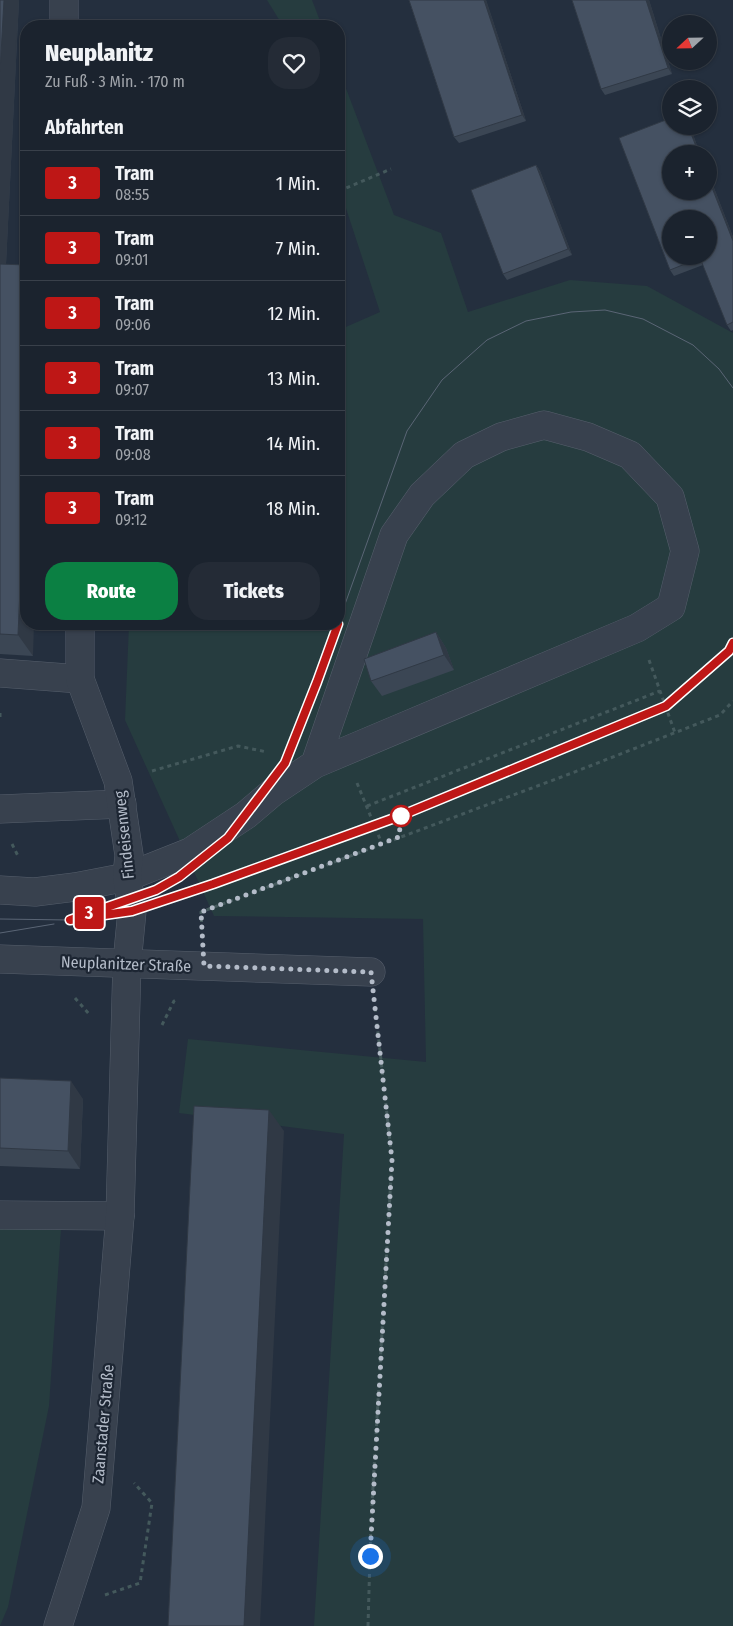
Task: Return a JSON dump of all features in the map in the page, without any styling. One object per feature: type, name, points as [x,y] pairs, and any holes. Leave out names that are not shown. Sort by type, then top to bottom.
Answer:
[{"type":"street","points":[[64,0],[64,20]]},
{"type":"street","points":[[0,890],[35,892],[75,887],[127,876],[190,852],[246,815],[273,792],[315,764],[638,628],[671,607],[685,551],[670,498],[630,456],[588,437],[544,425],[501,437],[464,455],[422,495],[394,535],[315,764]]},
{"type":"street","name":"Findeisenweg","points":[[80,630],[80,679],[120,793],[129,855],[127,876],[132,911],[126,963]]},
{"type":"street","points":[[0,673],[80,679]]},
{"type":"street","points":[[0,809],[120,793]]},
{"type":"street","name":"Neuplanitzer Straße","points":[[0,959],[371,972]]},
{"type":"street","name":"Zaanstader Straße","points":[[58,1626],[96,1508],[120,1216],[126,963]]},
{"type":"street","points":[[0,1215],[120,1216]]},
{"type":"path","points":[[345,188],[391,169]]},
{"type":"path","points":[[638,628],[675,733]]},
{"type":"path","points":[[366,806],[660,691]]},
{"type":"path","points":[[161,1028],[174,1001],[203,991],[204,966],[201,912],[675,733],[720,715],[733,701]]},
{"type":"path","points":[[120,793],[238,746]]},
{"type":"path","points":[[356,780],[382,844]]},
{"type":"path","points":[[368,1626],[372,1511],[392,1160],[371,972]]},
{"type":"path","points":[[71,994],[95,1021]]},
{"type":"path","points":[[102,1596],[140,1583],[152,1503],[130,1479]]},
{"type":"green space","points":[[267,0],[312,0],[320,20],[279,20]]},
{"type":"green space","points":[[345,86],[394,215],[441,233],[468,312],[570,280],[647,286],[733,333],[733,1626],[314,1626],[344,1134],[179,1113],[188,1039],[426,1062],[423,919],[214,916],[125,720],[129,630],[345,630],[345,327],[380,312],[345,205]]},
{"type":"green space","points":[[0,1228],[61,1229],[49,1406],[8,1607],[0,1626]]},
{"type":"building","points":[[0,0],[4,0],[0,72]]},
{"type":"building","points":[[409,0],[484,0],[522,115],[454,137]]},
{"type":"building","points":[[572,0],[646,0],[662,49],[662,70],[601,89]]},
{"type":"building","points":[[662,121],[662,135],[692,135],[695,145],[662,145],[662,200],[717,200],[733,241],[733,322],[727,325],[703,265],[717,265],[717,210],[662,210],[662,249],[619,138]]},
{"type":"building","points":[[536,165],[568,249],[503,274],[471,190]]},
{"type":"building","points":[[0,264],[20,265],[20,590],[18,635],[0,634]]},
{"type":"building","points":[[668,265],[682,265],[670,270]]},
{"type":"building","points":[[436,632],[444,655],[371,681],[364,659]]},
{"type":"building","points":[[0,1078],[71,1081],[68,1151],[0,1148]]},
{"type":"building","points":[[194,1106],[269,1110],[244,1626],[168,1626]]},
{"type":"tram line","points":[[345,604],[407,431],[442,380],[487,340],[526,321],[571,312],[605,310],[643,319],[693,345],[719,369],[733,388]]},
{"type":"tram line","points":[[94,912],[156,890],[179,877],[228,838],[285,763],[336,630]]},
{"type":"tram line","name":"3","points":[[336,630],[285,763],[228,838],[179,877],[156,890],[70,920],[132,911],[213,884],[400,816],[666,706],[729,651],[733,643]]},
{"type":"tram line","points":[[0,919],[69,920],[132,911],[213,884],[401,816],[666,706],[729,651],[733,643]]},
{"type":"tram line","points":[[0,933],[54,924]]},
{"type":"route","points":[[370,1556],[392,1160],[371,972],[204,966],[201,912],[399,837],[401,816]]}]
